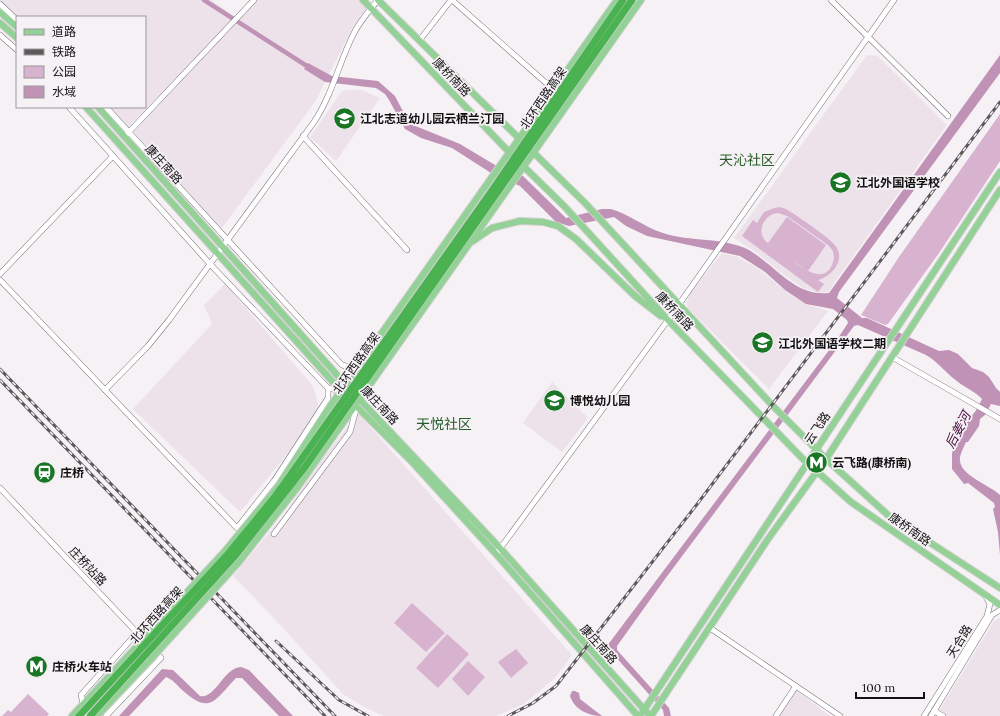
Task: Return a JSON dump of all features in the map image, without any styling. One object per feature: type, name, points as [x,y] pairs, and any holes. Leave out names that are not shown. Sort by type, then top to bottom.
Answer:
[{"type":"highway","name":"北环西路高架","points":[[79,716],[228,554],[274,498],[496,186],[623,0]]},
{"type":"highway","name":"北环西路高架","points":[[90,716],[234,557],[305,467],[632,0]]},
{"type":"main road","name":"康桥南路","points":[[363,0],[510,153],[523,169],[565,207],[667,319],[807,462],[851,502],[1000,605]]},
{"type":"main road","name":"康桥南路","points":[[378,0],[519,140],[585,203],[778,411],[826,459],[890,516],[1000,588]]},
{"type":"main road","points":[[72,716],[225,551],[276,489],[341,391],[618,0]]},
{"type":"main road","points":[[97,716],[239,562],[297,488],[361,400],[641,0]]},
{"type":"main road","points":[[0,12],[16,27]]},
{"type":"main road","points":[[0,23],[16,37]]},
{"type":"main road","name":"康庄南路","points":[[87,108],[341,391],[413,463],[640,714],[650,716]]},
{"type":"main road","name":"康庄南路","points":[[99,108],[127,134],[223,246],[346,385],[500,548],[640,714]]},
{"type":"main road","name":"云飞路","points":[[640,714],[1000,172]]},
{"type":"main road","name":"云飞路","points":[[650,716],[768,539],[826,459],[1000,190]]},
{"type":"main road","points":[[470,243],[492,228],[520,221],[543,222],[558,226],[576,239],[635,296],[653,311],[667,319]]},
{"type":"main road","points":[[68,716],[83,704]]},
{"type":"street","points":[[127,134],[254,0]]},
{"type":"street","points":[[105,390],[148,346],[169,320],[303,136],[325,104],[354,34],[378,0]]},
{"type":"street","points":[[419,41],[451,0],[554,90]]},
{"type":"street","points":[[831,0],[948,116]]},
{"type":"street","points":[[496,554],[709,261],[894,0]]},
{"type":"street","points":[[0,4],[16,19]]},
{"type":"street","points":[[0,35],[16,49]]},
{"type":"street","points":[[70,108],[210,264],[328,388],[341,391]]},
{"type":"street","points":[[107,108],[127,134],[228,239],[342,365],[350,367],[360,366]]},
{"type":"street","points":[[303,136],[406,250]]},
{"type":"street","points":[[0,274],[113,156]]},
{"type":"street","points":[[0,280],[236,528],[274,481],[287,462],[328,398],[328,388]]},
{"type":"street","points":[[893,355],[968,401],[999,418]]},
{"type":"street","points":[[274,534],[350,432],[356,406]]},
{"type":"street","name":"庄桥站路","points":[[0,488],[161,658],[106,716]]},
{"type":"street","name":"天合路","points":[[924,716],[987,616],[990,604],[985,595]]},
{"type":"street","name":"天合路","points":[[931,716],[992,615],[1000,610]]},
{"type":"street","points":[[710,628],[840,716]]},
{"type":"street","points":[[83,704],[81,695],[137,633]]},
{"type":"street","points":[[776,716],[796,686]]},
{"type":"street","points":[[806,693],[834,716]]},
{"type":"street","points":[[934,711],[942,716]]},
{"type":"shaded area","points":[[0,0],[212,0],[235,17],[128,127],[111,108],[146,108],[146,16],[18,16]]},
{"type":"shaded area","points":[[257,0],[359,0],[367,8],[351,31],[315,102],[221,229],[134,132]]},
{"type":"shaded area","name":"江北外国语学校","points":[[867,55],[878,56],[947,125],[828,292],[819,293],[803,288],[781,273],[757,253],[734,238]]},
{"type":"shaded area","name":"江北志道幼儿园云栖兰汀园","points":[[361,90],[380,98],[336,161],[310,137],[342,91]]},
{"type":"shaded area","name":"江北外国语学校二期","points":[[722,253],[738,257],[757,268],[788,293],[806,304],[828,311],[769,389],[688,308],[687,303],[689,295]]},
{"type":"shaded area","points":[[225,284],[313,386],[319,407],[289,452],[240,512],[133,409],[212,324],[204,305]]},
{"type":"shaded area","name":"博悦幼儿园","points":[[552,382],[588,418],[562,452],[523,423]]},
{"type":"shaded area","points":[[358,413],[572,655],[555,678],[524,704],[496,716],[384,716],[368,709],[344,695],[272,616],[233,576],[282,517],[327,453]]},
{"type":"shaded area","points":[[1000,618],[1000,716],[946,716],[939,711],[994,621]]},
{"type":"shaded area","points":[[793,688],[830,716],[775,716]]},
{"type":"green space","points":[[1000,114],[1000,161],[939,253],[888,324],[885,325],[861,315],[899,257]]},
{"type":"green space","points":[[777,207],[786,209],[804,220],[834,244],[838,249],[839,260],[829,275],[818,280],[824,284],[818,292],[742,236],[753,220],[757,223],[764,212]],"holes":[[[778,213],[787,216],[828,245],[833,251],[834,258],[831,267],[827,272],[815,274],[808,271],[826,245],[787,217],[768,243],[764,239],[761,230],[762,225],[768,217]]]},
{"type":"green space","points":[[412,603],[445,633],[426,652],[394,623]]},
{"type":"green space","points":[[447,634],[469,654],[438,688],[416,668]]},
{"type":"green space","points":[[516,649],[528,663],[511,678],[498,662]]},
{"type":"green space","points":[[468,661],[485,677],[468,696],[452,679]]},
{"type":"green space","points":[[28,694],[49,714],[47,716],[2,716],[8,710],[11,712]]},
{"type":"water","points":[[1000,55],[1000,73],[839,292],[837,298],[862,318],[867,318],[939,351],[949,350],[958,354],[972,368],[983,372],[989,377],[1000,392],[1000,406],[991,404],[985,415],[980,419],[979,426],[968,442],[966,442],[960,457],[960,463],[975,479],[1000,495],[1000,555],[998,532],[993,509],[995,507],[994,503],[968,483],[964,484],[952,469],[952,453],[957,442],[958,434],[977,409],[982,399],[954,379],[935,361],[926,355],[858,325],[854,326],[665,579],[617,646],[617,650],[669,708],[671,716],[664,716],[663,710],[613,654],[607,654],[604,650],[836,341],[848,323],[847,320],[833,309],[806,304],[785,290],[765,272],[740,256],[647,236],[626,226],[614,217],[569,226],[556,222],[520,186],[491,173],[452,148],[421,138],[405,129],[385,94],[376,88],[325,82],[304,69],[308,63],[332,76],[378,81],[395,96],[407,119],[413,125],[460,144],[495,165],[523,176],[566,218],[602,209],[611,209],[649,227],[673,236],[718,241],[739,246],[749,250],[796,285],[817,293],[829,293]]},
{"type":"water","points":[[241,667],[249,670],[293,716],[279,716],[242,678],[236,678],[216,699],[205,703],[199,702],[191,697],[166,677],[129,716],[119,716],[162,669],[173,670],[200,696],[206,696],[211,693],[229,672]]},
{"type":"water","points":[[572,691],[579,693],[580,699],[602,716],[592,715],[578,708],[570,696]]},
{"type":"waterway","points":[[204,0],[310,68]]},
{"type":"railway","points":[[508,716],[533,703],[556,686],[698,503],[1000,102]]},
{"type":"railway","points":[[0,369],[335,716]]},
{"type":"railway","points":[[0,380],[325,716]]},
{"type":"railway","points":[[276,641],[339,700],[368,716]]},
{"type":"place","name":"江北志道幼儿园云栖兰汀园","points":[[345,118]]},
{"type":"place","name":"江北外国语学校","points":[[841,182]]},
{"type":"place","name":"江北外国语学校二期","points":[[763,343]]},
{"type":"place","name":"博悦幼儿园","points":[[555,400]]},
{"type":"place","name":"云飞路(康桥南)","points":[[817,462]]},
{"type":"place","name":"庄桥","points":[[45,472]]},
{"type":"place","name":"庄桥火车站","points":[[36,666]]},
{"type":"district","name":"天沁社区","points":[[747,160]]},
{"type":"district","name":"天悦社区","points":[[444,424]]},
{"type":"water label","name":"后姜河","points":[[958,430]]}]
